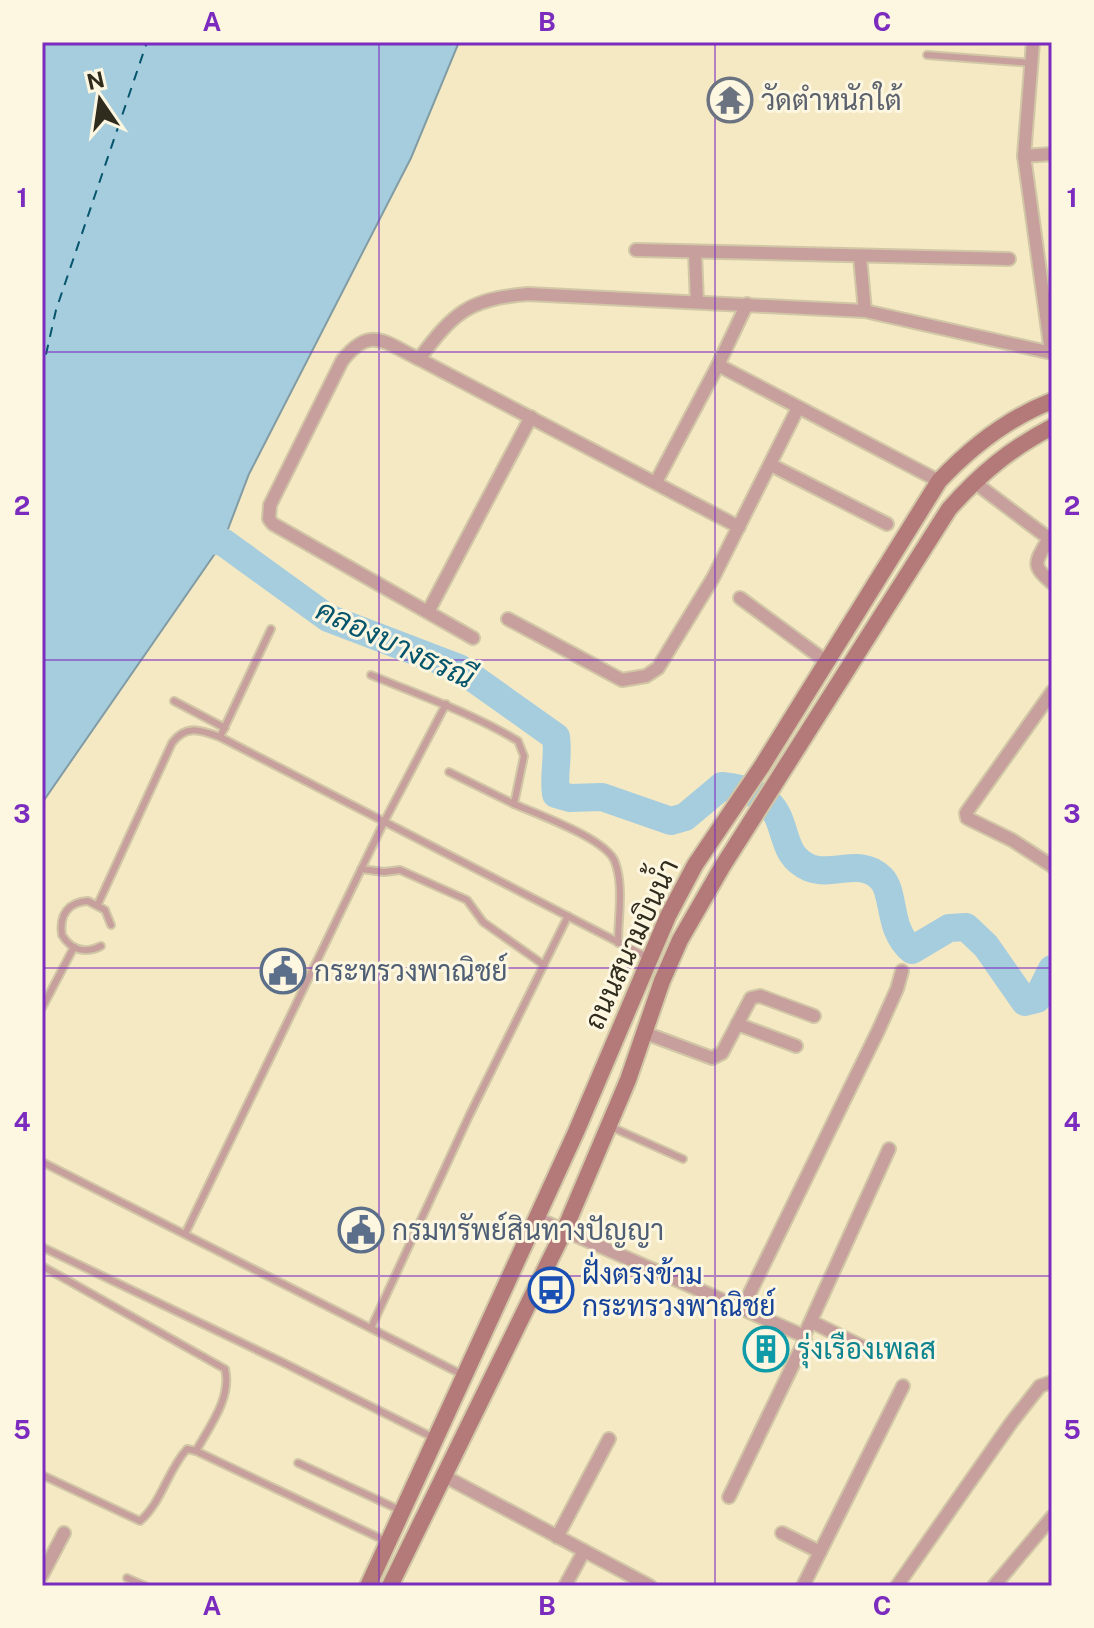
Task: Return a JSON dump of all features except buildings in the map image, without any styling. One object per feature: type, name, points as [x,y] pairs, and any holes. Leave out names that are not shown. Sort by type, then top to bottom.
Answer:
[{"type":"main road","name":"ถนนสนามบินน้ำ","points":[[368,1586],[593,1092],[649,958],[695,865],[762,766],[939,481],[993,432],[1052,401]]},
{"type":"main road","name":"ถนนสนามบินน้ำ","points":[[390,1586],[564,1231],[609,1126],[680,940],[700,902],[949,509],[974,482],[1016,446],[1052,427]]},
{"type":"street","points":[[419,359],[439,332],[474,303],[497,296],[528,294],[865,311],[1051,352],[1024,156],[1033,42]]},
{"type":"street","points":[[1024,156],[1052,154]]},
{"type":"street","points":[[636,250],[1009,259]]},
{"type":"street","points":[[695,253],[697,302]]},
{"type":"street","points":[[860,257],[865,311]]},
{"type":"street","points":[[656,482],[747,304]]},
{"type":"street","points":[[473,638],[429,610],[273,524],[268,512],[342,361],[354,345],[371,338],[419,359],[739,527]]},
{"type":"street","points":[[718,365],[939,481]]},
{"type":"street","points":[[508,619],[622,680],[646,676],[658,668],[713,578],[798,408]]},
{"type":"street","points":[[429,610],[531,417]]},
{"type":"street","points":[[771,465],[887,524]]},
{"type":"street","points":[[974,482],[1047,537],[1036,562],[1040,573],[1052,583]]},
{"type":"street","points":[[740,598],[827,662]]},
{"type":"street","points":[[1052,692],[966,816],[1035,853],[1052,866]]},
{"type":"street","points":[[742,1309],[865,1058],[897,989],[902,971]]},
{"type":"street","points":[[645,1033],[712,1058],[722,1053],[751,998],[760,996],[814,1016]]},
{"type":"street","points":[[737,1024],[796,1046]]},
{"type":"street","points":[[729,1497],[805,1340],[804,1336],[889,1149]]},
{"type":"street","points":[[536,1218],[804,1336]]},
{"type":"street","points":[[812,1322],[871,1351]]},
{"type":"street","points":[[897,1586],[1011,1423],[1040,1386],[1052,1382]]},
{"type":"street","points":[[803,1586],[903,1386]]},
{"type":"street","points":[[557,1537],[609,1439]]},
{"type":"street","points":[[444,1476],[650,1586]]},
{"type":"street","points":[[994,1586],[1052,1517]]},
{"type":"street","points":[[42,1575],[64,1533]]},
{"type":"street","points":[[782,1533],[820,1552]]},
{"type":"street","points":[[565,1586],[584,1551]]},
{"type":"lane","points":[[927,55],[1031,63]]},
{"type":"lane","points":[[220,737],[271,629]]},
{"type":"lane","points":[[371,675],[446,704],[518,741],[524,756],[523,772],[514,804]]},
{"type":"lane","points":[[174,701],[225,728]]},
{"type":"lane","points":[[185,1234],[384,822],[446,704]]},
{"type":"lane","points":[[98,904],[172,743],[179,733],[190,729],[220,737],[649,958]]},
{"type":"lane","points":[[449,772],[601,846],[610,854],[618,873],[618,943]]},
{"type":"lane","points":[[361,869],[384,872],[400,870],[467,900],[483,922],[544,965]]},
{"type":"lane","points":[[101,946],[84,951],[74,947],[62,935],[65,911],[79,902],[98,904],[109,917],[111,925]]},
{"type":"lane","points":[[371,1328],[469,1116],[568,916]]},
{"type":"lane","points":[[42,1008],[74,947]]},
{"type":"lane","points":[[609,1126],[683,1159]]},
{"type":"lane","points":[[42,1162],[463,1375]]},
{"type":"lane","points":[[42,1247],[434,1438]]},
{"type":"lane","points":[[42,1266],[225,1369],[228,1379],[220,1408],[196,1451]]},
{"type":"lane","points":[[42,1475],[140,1521],[149,1513],[187,1449],[388,1542]]},
{"type":"lane","points":[[298,1463],[402,1511]]},
{"type":"lane","points":[[127,1578],[145,1586]]},
{"type":"water","points":[[42,42],[459,42],[411,158],[249,474],[223,542],[42,803]]},
{"type":"waterway","name":"คลองบางธรณี","points":[[185,536],[223,542],[328,618],[459,668],[556,737],[556,794],[570,798],[602,797],[671,821],[685,817],[722,786],[748,791],[765,800],[775,811],[789,849],[797,860],[819,870],[864,869],[881,878],[889,893],[899,932],[912,950],[949,928],[966,927],[986,946],[1025,1002],[1037,999],[1052,969]]},
{"type":"ferry route","points":[[42,372],[56,310],[147,42]]},
{"type":"place","name":"วัดตำหนักใต้","points":[[730,100]]},
{"type":"place","name":"กระทรวงพาณิชย์","points":[[283,971]]},
{"type":"place","name":"กรมทรัพย์สินทางปัญญา","points":[[361,1230]]},
{"type":"place","name":"ฝั่งตรงข้าม กระทรวงพาณิชย์","points":[[551,1290]]},
{"type":"place","name":"รุ่งเรืองเพลส","points":[[766,1349]]}]
